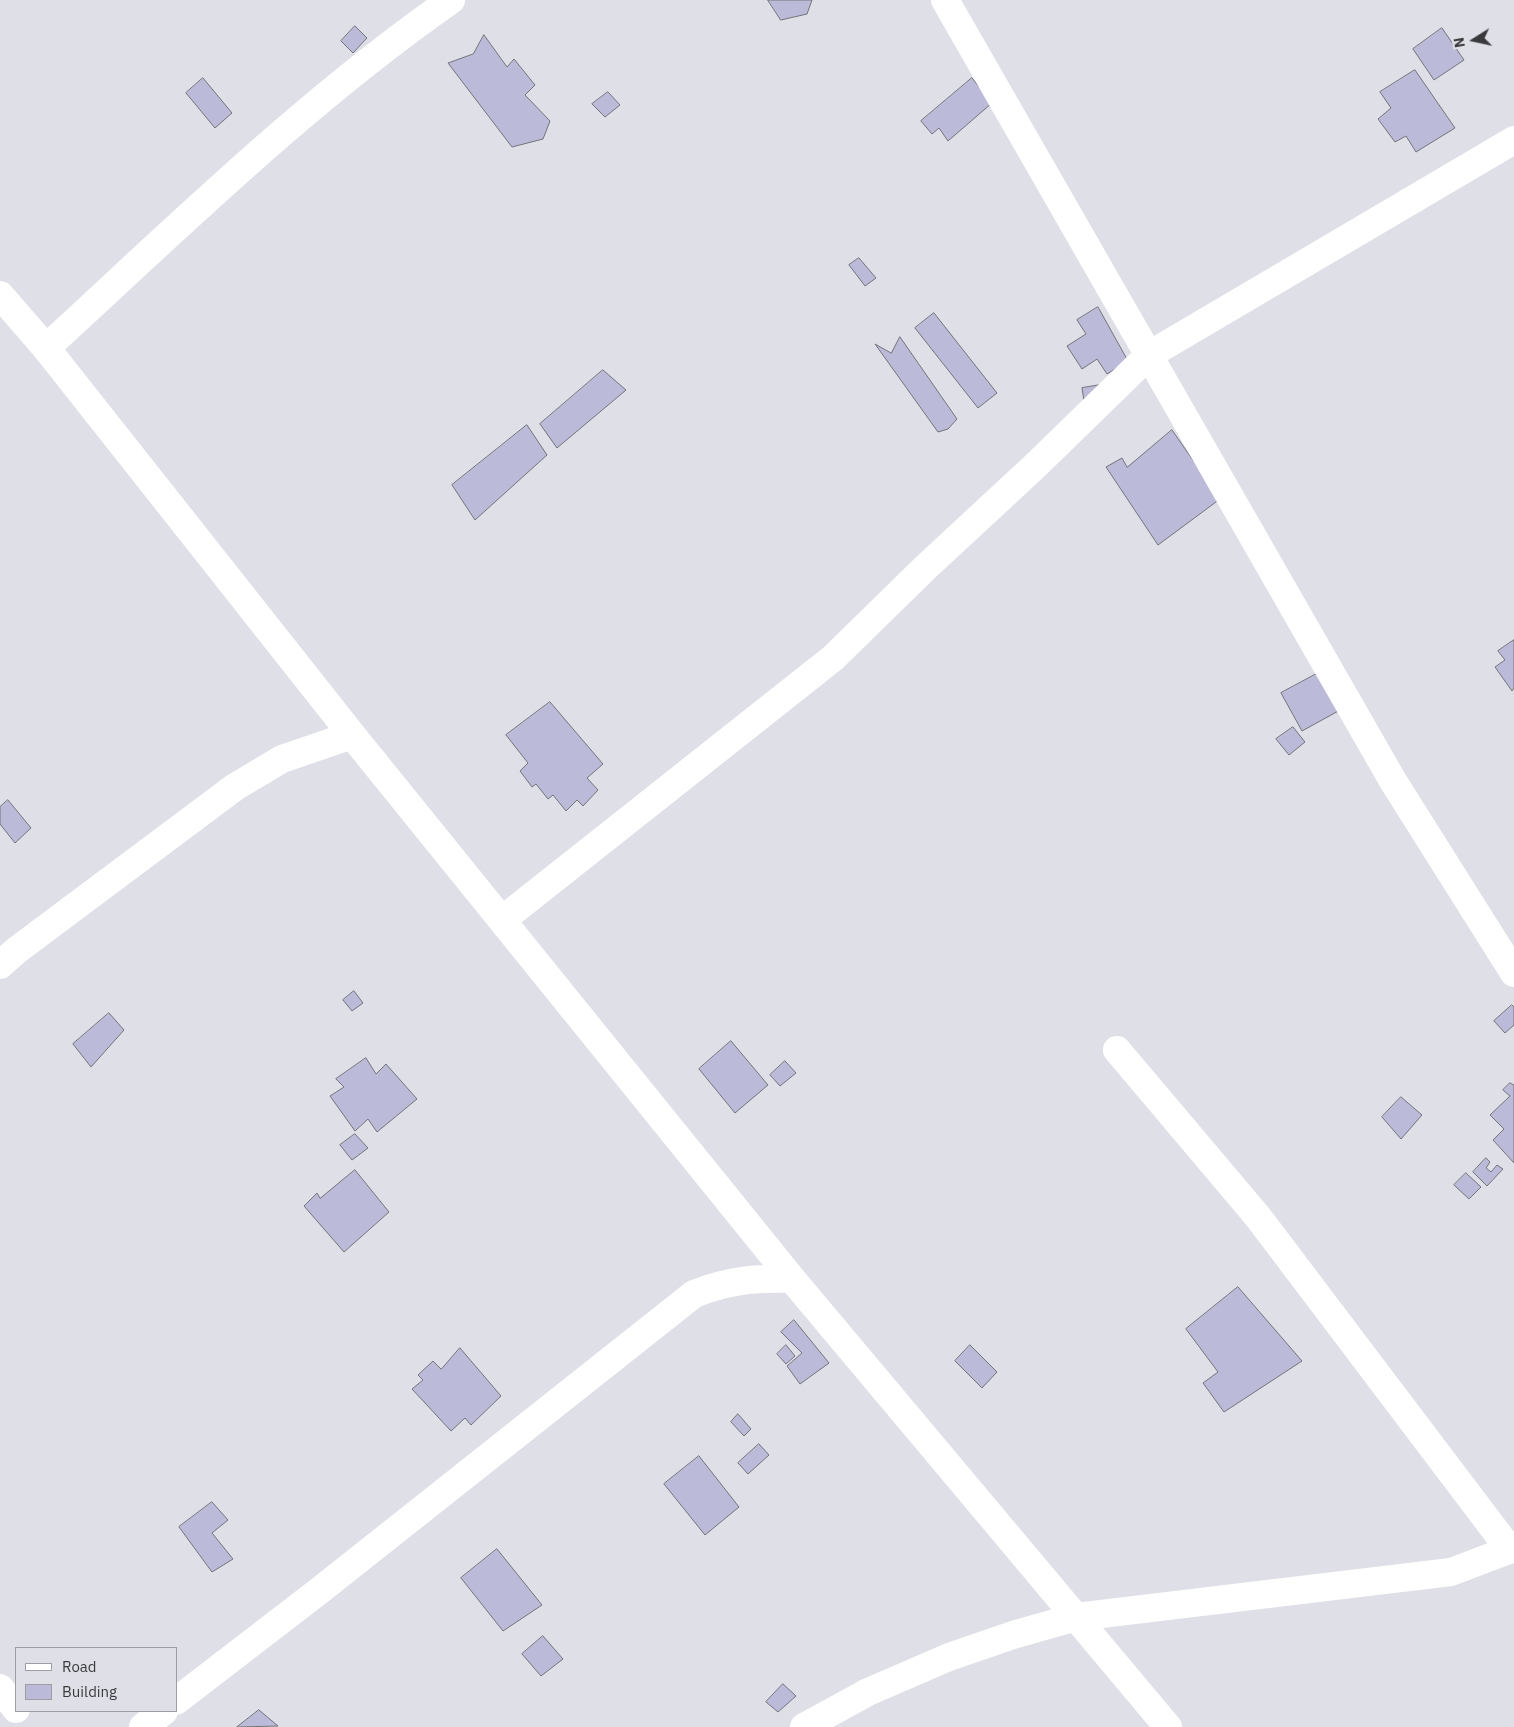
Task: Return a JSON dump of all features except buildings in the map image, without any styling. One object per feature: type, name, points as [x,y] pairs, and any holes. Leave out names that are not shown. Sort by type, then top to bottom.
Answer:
[{"type":"street","points":[[46,348],[285,129],[372,58],[451,0]]},
{"type":"street","points":[[946,0],[1393,780],[1514,973]]},
{"type":"street","points":[[502,920],[833,658],[925,568],[1036,465],[1149,354],[1514,140]]},
{"type":"street","points":[[0,295],[46,348],[352,735],[792,1279],[1168,1727]]},
{"type":"street","points":[[0,965],[25,944],[236,787],[282,760],[352,735]]},
{"type":"street","points":[[804,1727],[868,1692],[949,1656],[1076,1617],[1451,1572],[1512,1549],[1258,1217],[1118,1050]]},
{"type":"street","points":[[178,1699],[319,1591],[694,1294],[716,1285],[742,1280],[792,1279]]},
{"type":"street","points":[[0,1688],[15,1707]]},
{"type":"street","points":[[19,1712],[30,1727]]},
{"type":"street","points":[[142,1727],[163,1712]]}]
